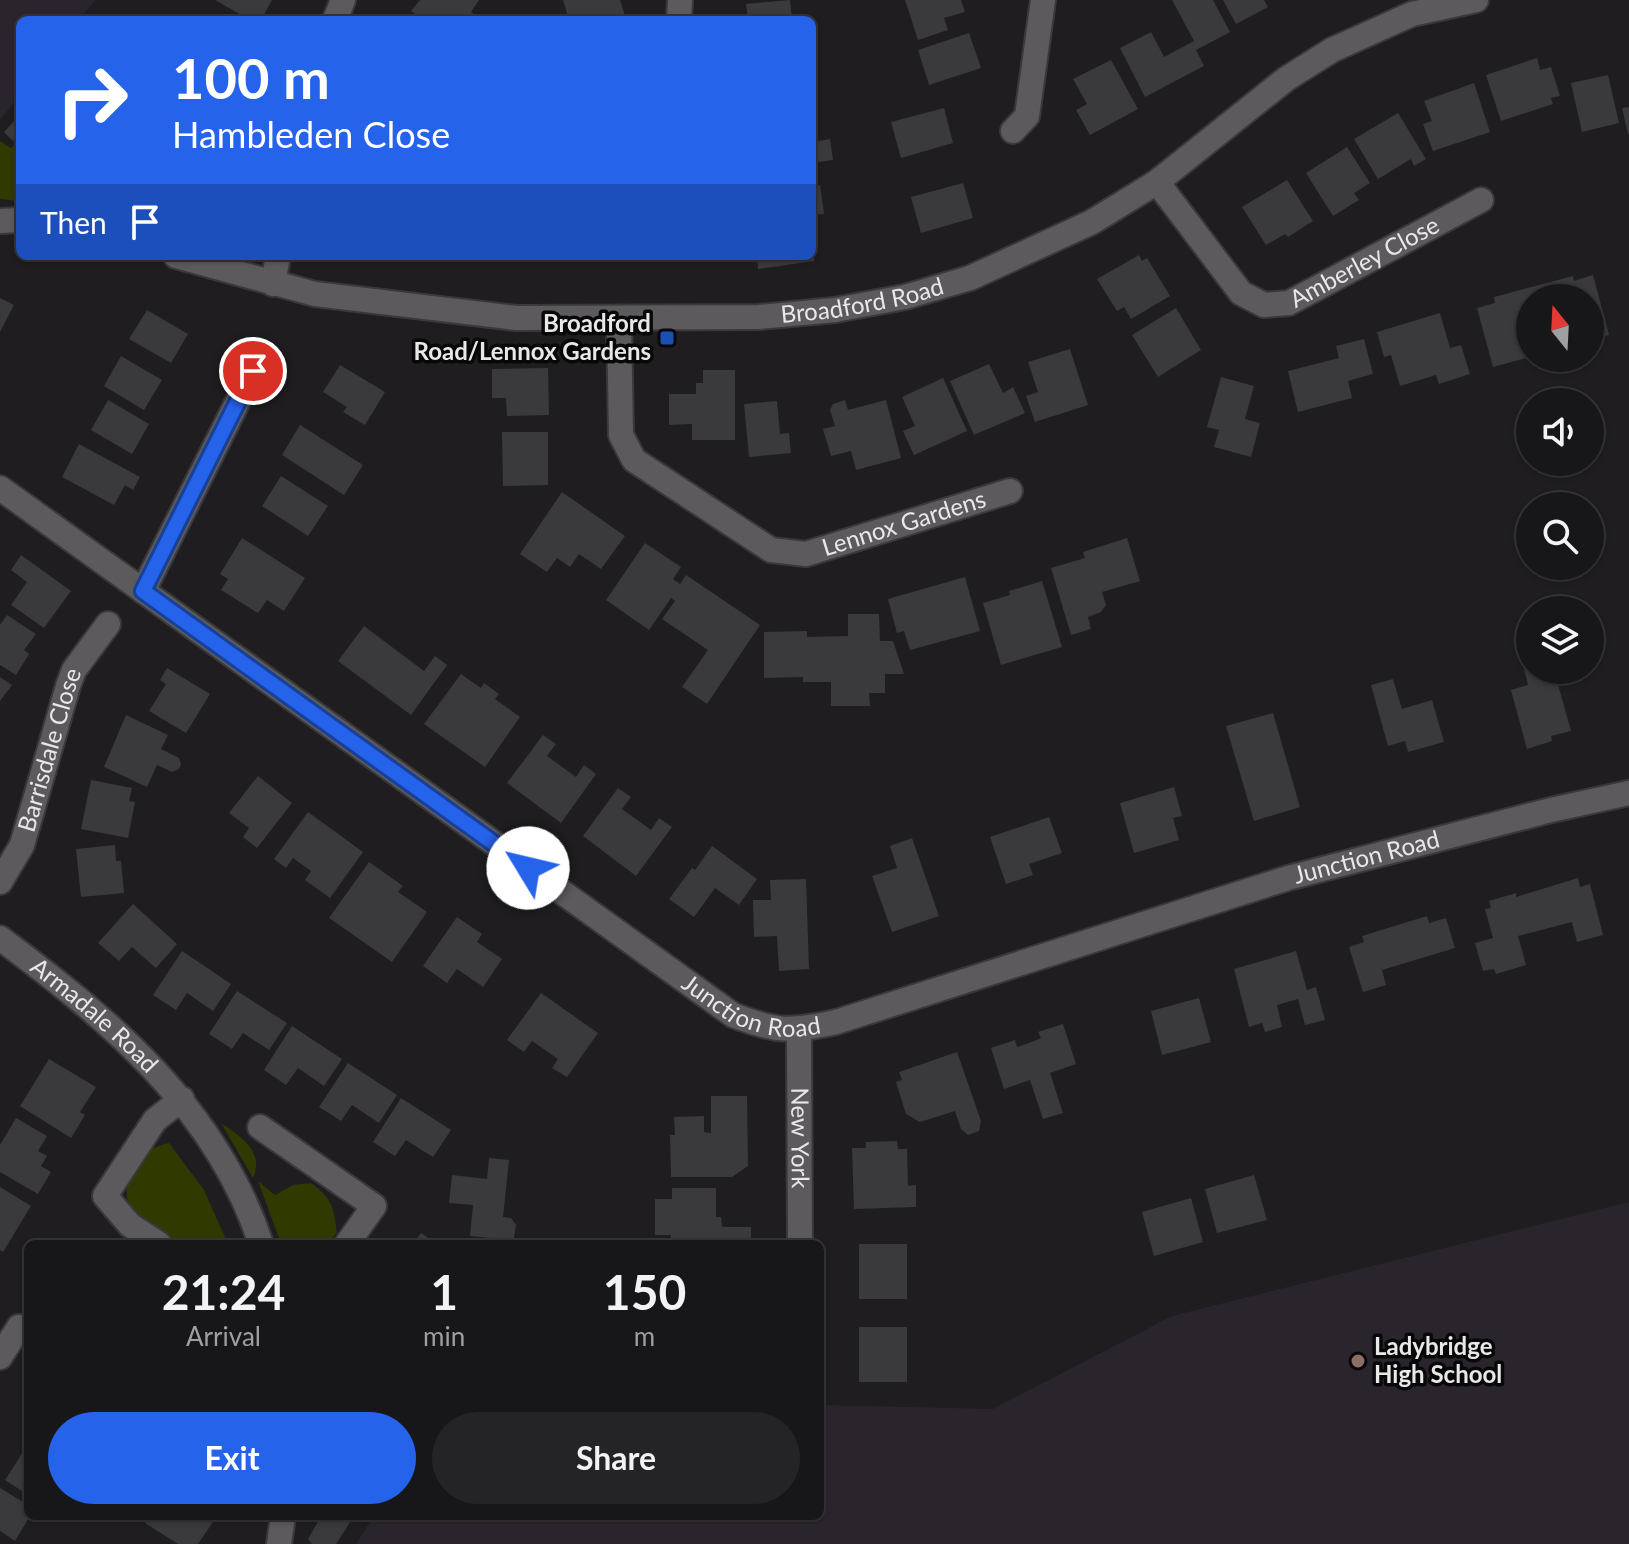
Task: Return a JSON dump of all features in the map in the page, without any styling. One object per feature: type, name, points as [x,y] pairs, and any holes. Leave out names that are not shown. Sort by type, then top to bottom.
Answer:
[{"type":"street","points":[[1013,131],[1027,116],[1043,0]]},
{"type":"street","name":"Broadford Road","points":[[190,260],[315,294],[516,318],[759,317],[835,310],[905,297],[970,278],[1092,222],[1157,182],[1286,79],[1408,7],[1476,0]]},
{"type":"street","name":"Amberley Close","points":[[1157,182],[1241,293],[1264,305],[1289,303],[1481,200]]},
{"type":"street","points":[[273,284],[277,260]]},
{"type":"street","name":"Lennox Gardens","points":[[619,319],[621,435],[634,460],[771,550],[806,554],[1010,491]]},
{"type":"street","points":[[143,591],[253,371]]},
{"type":"street","name":"Junction Road","points":[[0,488],[733,1015],[766,1028],[799,1030],[851,1017],[1288,878],[1629,793]]},
{"type":"street","name":"Barrisdale Close","points":[[0,882],[22,845],[71,678],[108,624]]},
{"type":"street","name":"Armadale Road","points":[[0,938],[117,1031],[182,1099],[236,1183],[259,1240]]},
{"type":"street","name":"New York","points":[[799,1030],[800,1240]]},
{"type":"street","points":[[153,1240],[130,1225],[105,1196],[155,1120],[182,1099]]},
{"type":"street","points":[[260,1127],[374,1206],[350,1240]]},
{"type":"street","points":[[0,1357],[19,1327]]},
{"type":"street","points":[[279,1544],[282,1520]]},
{"type":"shaded area","points":[[0,0],[95,0],[82,16],[16,16],[16,100],[0,120]]},
{"type":"shaded area","name":"Ladybridge High School","points":[[1629,1202],[1629,1544],[356,1544],[371,1520],[824,1520],[824,1405],[993,1409],[1172,1316]]},
{"type":"green space","points":[[0,141],[11,148],[16,143],[16,201],[0,199]]},
{"type":"green space","points":[[221,1123],[249,1145],[256,1160],[253,1178]]},
{"type":"green space","points":[[169,1143],[204,1190],[226,1240],[168,1240],[133,1211],[127,1197],[130,1180],[142,1159],[158,1146]]},
{"type":"green space","points":[[258,1181],[275,1195],[293,1185],[311,1183],[331,1204],[337,1233],[331,1240],[280,1240]]},
{"type":"building","points":[[215,0],[272,0],[263,16],[243,16]]},
{"type":"building","points":[[420,0],[479,0],[471,12],[476,16],[418,16],[411,11]]},
{"type":"building","points":[[563,0],[620,0],[625,16],[568,16]]},
{"type":"building","points":[[790,0],[792,16],[748,16],[746,4]]},
{"type":"building","points":[[905,0],[961,0],[965,12],[944,18],[948,30],[918,40]]},
{"type":"building","points":[[1172,0],[1213,0],[1230,32],[1196,50],[1204,66],[1145,97],[1120,48],[1151,32],[1164,57],[1194,41]]},
{"type":"building","points":[[1223,0],[1264,0],[1268,7],[1236,24]]},
{"type":"building","points":[[969,33],[981,68],[929,85],[918,50]]},
{"type":"building","points":[[1537,58],[1540,70],[1551,67],[1560,96],[1551,98],[1553,104],[1501,121],[1486,75]]},
{"type":"building","points":[[1111,60],[1138,109],[1090,135],[1076,110],[1087,104],[1073,79]]},
{"type":"building","points":[[1608,75],[1619,123],[1582,132],[1571,83]]},
{"type":"building","points":[[1474,83],[1490,132],[1433,151],[1423,124],[1432,121],[1424,101]]},
{"type":"building","points":[[1629,107],[1629,134],[1628,134],[1622,108]]},
{"type":"building","points":[[944,108],[953,143],[901,158],[891,122]]},
{"type":"building","points":[[1398,113],[1426,159],[1414,166],[1411,159],[1378,179],[1354,139]]},
{"type":"building","points":[[16,119],[16,138],[13,141],[4,132]]},
{"type":"building","points":[[830,139],[833,160],[816,162],[816,141]]},
{"type":"building","points":[[1347,147],[1370,183],[1354,193],[1359,200],[1333,216],[1306,173]]},
{"type":"building","points":[[1287,180],[1313,221],[1288,237],[1285,234],[1266,245],[1242,207]]},
{"type":"building","points":[[963,183],[973,218],[921,233],[911,197]]},
{"type":"building","points":[[820,185],[824,214],[816,215],[816,186]]},
{"type":"building","points":[[1139,255],[1142,261],[1147,258],[1170,296],[1131,319],[1124,307],[1117,311],[1097,279]]},
{"type":"building","points":[[757,260],[814,260],[814,261],[758,269]]},
{"type":"building","points":[[1593,275],[1595,284],[1543,284],[1573,276],[1574,281]]},
{"type":"building","points":[[1516,291],[1516,361],[1493,367],[1477,308],[1495,303],[1494,297]]},
{"type":"building","points":[[0,298],[14,305],[0,332]]},
{"type":"building","points":[[1176,308],[1201,350],[1158,377],[1132,335]]},
{"type":"building","points":[[147,310],[188,334],[171,363],[129,339]]},
{"type":"building","points":[[1440,313],[1450,348],[1461,345],[1470,374],[1439,384],[1436,375],[1400,386],[1391,355],[1384,357],[1377,332]]},
{"type":"building","points":[[1604,316],[1609,335],[1604,336]]},
{"type":"building","points":[[1364,339],[1373,374],[1348,381],[1352,398],[1298,412],[1288,371],[1339,358],[1336,346]]},
{"type":"building","points":[[1070,349],[1088,405],[1035,422],[1026,396],[1038,392],[1028,362]]},
{"type":"building","points":[[121,356],[162,380],[144,410],[104,386]]},
{"type":"building","points":[[989,364],[1003,393],[1013,387],[1025,413],[974,435],[950,381]]},
{"type":"building","points":[[340,365],[385,392],[365,425],[343,412],[347,407],[323,392]]},
{"type":"building","points":[[548,368],[549,415],[507,416],[506,398],[492,398],[492,369]]},
{"type":"building","points":[[703,370],[735,370],[735,440],[692,440],[692,424],[669,425],[669,394],[696,394],[696,383],[703,383]]},
{"type":"building","points":[[1221,377],[1254,386],[1245,419],[1260,423],[1251,457],[1214,447],[1219,430],[1207,427]]},
{"type":"building","points":[[943,378],[967,431],[914,455],[903,431],[915,426],[902,397]]},
{"type":"building","points":[[108,400],[149,424],[132,454],[91,430]]},
{"type":"building","points":[[845,400],[848,410],[886,400],[901,458],[856,470],[851,451],[831,456],[823,429],[835,426],[830,410],[833,404]]},
{"type":"building","points":[[777,401],[780,434],[789,433],[791,453],[749,457],[744,404]]},
{"type":"building","points":[[300,425],[363,465],[344,495],[282,455]]},
{"type":"building","points":[[502,432],[548,432],[548,485],[503,486]]},
{"type":"building","points":[[79,444],[140,477],[133,490],[125,485],[114,505],[62,477]]},
{"type":"building","points":[[281,476],[328,506],[308,536],[262,506]]},
{"type":"building","points":[[562,492],[625,536],[601,569],[579,554],[570,567],[557,558],[547,572],[520,554]]},
{"type":"building","points":[[242,538],[305,578],[284,611],[267,600],[258,613],[221,590],[228,579],[220,574]]},
{"type":"building","points":[[1127,538],[1140,581],[1102,592],[1106,605],[1101,612],[1088,617],[1091,629],[1071,635],[1051,568],[1085,558],[1083,552]]},
{"type":"building","points":[[645,543],[681,567],[673,579],[680,584],[686,575],[760,625],[707,704],[682,687],[708,650],[662,619],[675,601],[671,598],[649,630],[606,600]]},
{"type":"building","points":[[21,555],[71,591],[44,628],[11,605],[27,582],[11,570]]},
{"type":"building","points":[[965,577],[980,631],[910,650],[904,631],[897,633],[888,599]]},
{"type":"building","points":[[1042,581],[1062,647],[1001,665],[983,603]]},
{"type":"building","points":[[848,614],[879,614],[880,641],[893,641],[904,674],[885,674],[885,693],[869,693],[870,706],[831,706],[831,682],[803,682],[803,677],[764,678],[764,632],[807,631],[807,637],[848,636]]},
{"type":"building","points":[[7,615],[36,634],[24,650],[29,654],[16,675],[0,665],[0,625]]},
{"type":"building","points":[[364,626],[424,671],[435,656],[447,665],[411,715],[338,661]]},
{"type":"building","points":[[167,668],[210,694],[186,733],[149,711],[166,684],[160,680]]},
{"type":"building","points":[[461,674],[481,688],[484,683],[499,694],[495,699],[520,717],[485,767],[424,724]]},
{"type":"building","points":[[0,677],[12,685],[0,701]]},
{"type":"building","points":[[1393,679],[1402,709],[1432,700],[1444,742],[1408,752],[1405,741],[1388,746],[1371,685]]},
{"type":"building","points":[[1558,684],[1571,731],[1551,736],[1552,741],[1527,749],[1511,690],[1528,685]]},
{"type":"building","points":[[1273,713],[1300,807],[1254,821],[1226,726]]},
{"type":"building","points":[[126,715],[168,735],[161,749],[179,758],[179,769],[172,772],[157,765],[147,787],[104,767]]},
{"type":"building","points":[[543,735],[556,744],[547,756],[576,777],[584,765],[596,774],[561,823],[507,783]]},
{"type":"building","points":[[258,776],[292,803],[257,848],[243,837],[249,828],[229,813]]},
{"type":"building","points":[[91,780],[132,788],[129,801],[135,802],[128,838],[81,829]]},
{"type":"building","points":[[1174,787],[1182,816],[1173,818],[1179,840],[1134,853],[1120,803]]},
{"type":"building","points":[[618,788],[631,797],[622,809],[651,830],[659,818],[672,827],[636,876],[583,836]]},
{"type":"building","points":[[308,812],[363,852],[330,898],[305,880],[311,871],[293,858],[286,868],[274,859]]},
{"type":"building","points":[[1049,817],[1062,853],[1029,864],[1033,875],[1006,884],[990,837]]},
{"type":"building","points":[[912,838],[939,916],[892,932],[872,876],[897,868],[890,846]]},
{"type":"building","points":[[115,845],[116,861],[121,861],[124,893],[81,897],[76,849]]},
{"type":"building","points":[[712,846],[757,879],[739,905],[715,888],[694,917],[669,899]]},
{"type":"building","points":[[369,862],[403,886],[398,892],[427,912],[392,962],[329,918]]},
{"type":"building","points":[[1578,878],[1580,887],[1590,884],[1603,935],[1577,942],[1572,922],[1518,936],[1526,965],[1496,974],[1494,969],[1483,971],[1475,943],[1493,938],[1485,909],[1491,908],[1489,901],[1516,893],[1516,897]]},
{"type":"building","points":[[806,879],[809,969],[779,971],[777,936],[754,937],[753,900],[771,900],[770,880]]},
{"type":"building","points":[[133,904],[177,944],[156,968],[132,947],[119,961],[98,943]]},
{"type":"building","points":[[1427,916],[1429,923],[1446,918],[1455,948],[1382,970],[1386,985],[1363,992],[1349,947],[1364,942],[1362,936]]},
{"type":"building","points":[[457,917],[482,934],[477,942],[502,959],[483,987],[457,969],[447,983],[423,966]]},
{"type":"building","points":[[182,951],[231,984],[213,1011],[187,993],[176,1010],[153,995]]},
{"type":"building","points":[[1296,951],[1307,990],[1316,987],[1325,1020],[1305,1025],[1298,999],[1277,1005],[1282,1027],[1265,1032],[1262,1023],[1249,1027],[1234,969]]},
{"type":"building","points":[[237,991],[287,1023],[269,1050],[243,1033],[232,1049],[209,1034]]},
{"type":"building","points":[[541,993],[598,1033],[567,1077],[552,1068],[558,1059],[532,1041],[524,1052],[507,1040]]},
{"type":"building","points":[[1199,998],[1211,1042],[1162,1055],[1151,1011]]},
{"type":"building","points":[[1063,1024],[1076,1064],[1050,1073],[1063,1113],[1043,1119],[1030,1080],[1004,1089],[991,1048],[1015,1040],[1017,1047],[1029,1043],[1041,1038],[1038,1032]]},
{"type":"building","points":[[292,1026],[342,1059],[324,1086],[298,1068],[286,1085],[264,1070]]},
{"type":"building","points":[[957,1052],[981,1121],[979,1131],[968,1135],[961,1129],[955,1111],[920,1122],[906,1114],[896,1082],[902,1080],[899,1072]]},
{"type":"building","points":[[49,1059],[96,1087],[80,1112],[85,1115],[71,1138],[20,1106]]},
{"type":"building","points":[[348,1063],[397,1095],[379,1123],[352,1105],[341,1121],[319,1107]]},
{"type":"building","points":[[711,1096],[747,1096],[748,1166],[732,1177],[671,1177],[670,1135],[675,1135],[674,1117],[704,1116],[704,1132],[711,1133]]},
{"type":"building","points":[[401,1098],[451,1130],[433,1157],[406,1140],[395,1156],[373,1142]]},
{"type":"building","points":[[16,1118],[47,1136],[38,1151],[47,1156],[41,1166],[51,1172],[38,1194],[0,1172],[0,1145]]},
{"type":"building","points":[[897,1141],[898,1149],[907,1149],[908,1186],[916,1185],[916,1207],[854,1209],[852,1148],[866,1148],[866,1142]]},
{"type":"building","points":[[489,1158],[509,1160],[503,1217],[511,1218],[516,1225],[514,1240],[470,1236],[473,1205],[449,1203],[452,1175],[487,1179]]},
{"type":"building","points":[[1254,1175],[1267,1220],[1217,1233],[1205,1189]]},
{"type":"building","points":[[0,1187],[31,1206],[3,1252],[0,1250]]},
{"type":"building","points":[[672,1188],[716,1188],[716,1217],[721,1217],[722,1227],[751,1227],[751,1240],[671,1240],[671,1235],[655,1235],[655,1199],[672,1199]]},
{"type":"building","points":[[1191,1198],[1203,1242],[1154,1256],[1142,1212]]},
{"type":"building","points":[[421,1233],[431,1240],[416,1240]]},
{"type":"building","points":[[859,1244],[907,1244],[907,1299],[859,1299]]},
{"type":"building","points":[[859,1327],[907,1327],[907,1382],[859,1382]]},
{"type":"building","points":[[24,1450],[24,1492],[5,1480]]},
{"type":"building","points":[[0,1488],[24,1503],[24,1520],[28,1520],[15,1541],[0,1531]]},
{"type":"building","points":[[147,1520],[214,1520],[198,1544],[178,1544],[145,1523]]},
{"type":"building","points":[[319,1520],[351,1520],[336,1544],[312,1544],[308,1539]]},
{"type":"place","name":"Broadford Road/Lennox Gardens","points":[[667,338]]},
{"type":"place","name":"Ladybridge High School","points":[[1358,1361]]},
{"type":"route","points":[[253,371],[143,591],[528,868]]}]
